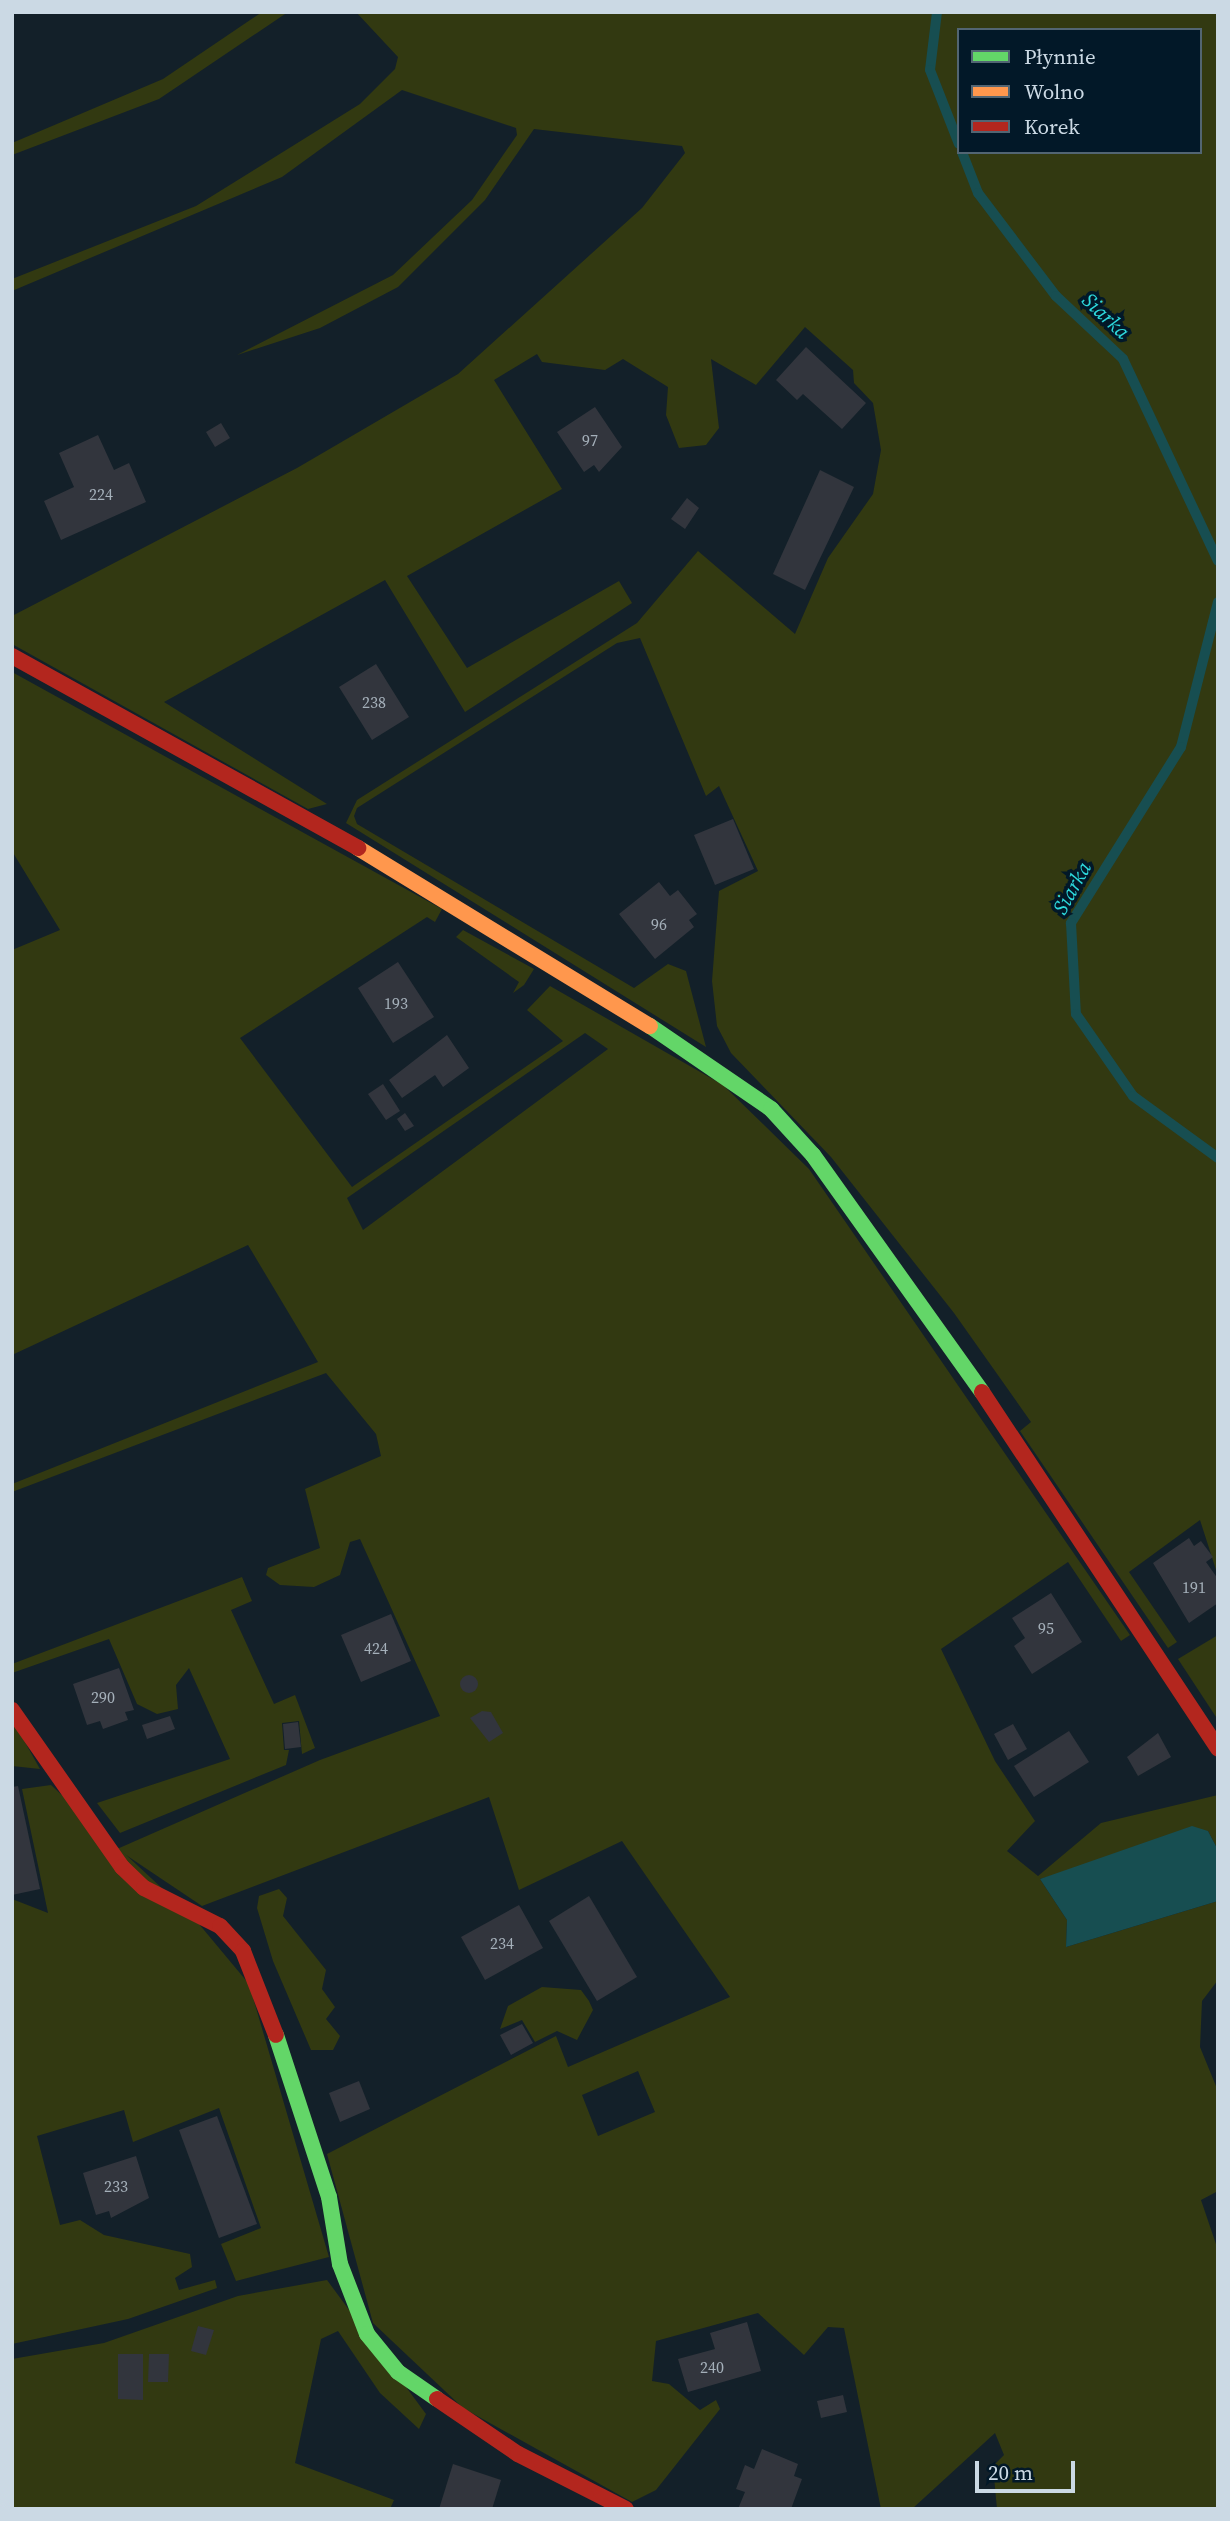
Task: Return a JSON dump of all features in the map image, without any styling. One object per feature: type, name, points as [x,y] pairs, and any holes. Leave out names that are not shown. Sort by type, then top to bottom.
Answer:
[{"type":"street","points":[[12,656],[322,825],[566,972],[771,1109],[813,1155],[977,1385],[1218,1749]]},
{"type":"street","points":[[12,1710],[122,1867],[144,1888],[220,1926],[243,1951],[293,2078],[330,2197],[340,2264],[367,2334],[398,2372],[517,2454],[626,2509]]},
{"type":"shaded area","points":[[262,12],[288,12],[159,99],[12,155],[12,143],[163,79]]},
{"type":"shaded area","points":[[356,12],[1218,12],[1218,1576],[1200,1520],[1129,1572],[1177,1642],[1168,1648],[1020,1431],[1031,1422],[954,1313],[831,1157],[731,1053],[717,1026],[712,981],[719,891],[758,871],[719,786],[706,796],[640,638],[617,643],[357,808],[354,816],[357,824],[634,988],[668,964],[686,971],[706,1047],[346,823],[357,800],[637,623],[698,551],[795,634],[828,558],[873,494],[881,450],[873,403],[854,383],[853,370],[805,327],[756,385],[711,359],[719,428],[706,445],[679,448],[666,415],[668,387],[623,359],[605,370],[542,362],[537,354],[494,380],[562,489],[407,576],[467,668],[619,581],[632,603],[465,712],[385,580],[164,702],[327,804],[308,809],[12,644],[12,616],[297,468],[458,374],[642,208],[685,153],[682,146],[534,129],[485,200],[398,287],[320,328],[237,355],[393,275],[472,200],[517,135],[516,128],[402,90],[282,177],[12,291],[12,279],[196,206],[360,104],[395,69],[398,57]]},
{"type":"shaded area","points":[[12,672],[442,909],[435,922],[427,917],[240,1038],[352,1187],[563,1041],[527,1010],[550,986],[723,1085],[809,1169],[1130,1635],[1121,1641],[1068,1562],[941,1649],[995,1761],[1035,1821],[1007,1851],[1038,1876],[1101,1823],[1218,1795],[1218,1850],[1208,1831],[1040,1879],[1067,1920],[1066,1947],[1218,1901],[1218,1980],[1202,2001],[1200,2047],[1218,2091],[1218,2191],[1201,2200],[1218,2250],[1218,2509],[997,2509],[993,2466],[1004,2455],[995,2433],[912,2509],[881,2509],[844,2328],[828,2327],[804,2355],[758,2313],[656,2341],[652,2381],[669,2384],[700,2410],[716,2400],[720,2409],[656,2490],[632,2502],[463,2408],[373,2323],[327,2154],[556,2036],[568,2067],[730,1997],[622,1841],[519,1890],[489,1797],[202,1906],[117,1849],[320,1760],[440,1716],[360,1539],[350,1542],[340,1575],[314,1587],[280,1585],[266,1575],[268,1568],[320,1548],[305,1489],[381,1456],[376,1434],[326,1373],[12,1492],[12,1484],[318,1362],[248,1245],[12,1355],[12,950],[60,930],[12,851]],"holes":[[[585,1033],[608,1049],[363,1230],[347,1198]],[[638,2071],[655,2112],[598,2136],[582,2095]]]},
{"type":"shaded area","points":[[463,930],[534,969],[524,985],[513,993],[519,982],[456,937]]},
{"type":"shaded area","points":[[242,1577],[252,1601],[231,1610],[274,1704],[295,1695],[315,1748],[302,1754],[299,1721],[282,1723],[284,1750],[289,1750],[286,1765],[120,1833],[97,1803],[230,1759],[189,1668],[176,1685],[178,1709],[157,1714],[137,1704],[109,1639],[12,1673],[12,1664]]},
{"type":"shaded area","points":[[1218,1635],[1218,1720],[1178,1659]]},
{"type":"shaded area","points":[[12,1719],[40,1769],[12,1766]]},
{"type":"shaded area","points":[[51,1785],[194,1918],[249,1984],[329,2257],[236,2281],[221,2244],[261,2228],[219,2108],[133,2142],[124,2110],[37,2136],[60,2225],[80,2220],[104,2235],[190,2254],[192,2267],[175,2278],[179,2290],[215,2280],[217,2288],[128,2319],[12,2344],[12,1899],[48,1913],[22,1789]]},
{"type":"shaded area","points":[[1192,1826],[1208,1831],[1218,1850],[1218,1901],[1066,1947],[1067,1920],[1040,1879]]},
{"type":"shaded area","points":[[279,1889],[287,1898],[283,1916],[326,1970],[322,1989],[335,2007],[326,2019],[340,2036],[333,2050],[311,2050],[273,1961],[257,1908],[259,1896]]},
{"type":"shaded area","points":[[542,1987],[581,1990],[589,2001],[593,2010],[577,2040],[557,2031],[535,2042],[522,2020],[500,2029],[508,2006]]},
{"type":"shaded area","points":[[327,2280],[426,2414],[419,2429],[380,2393],[338,2331],[321,2339],[295,2463],[394,2500],[390,2509],[12,2509],[12,2359],[104,2343],[238,2296]]},
{"type":"building","points":[[806,347],[866,403],[842,429],[803,394],[797,400],[776,380]]},
{"type":"building","points":[[595,407],[622,447],[599,472],[594,465],[584,472],[557,432]]},
{"type":"building","points":[[221,423],[230,438],[215,447],[206,432]]},
{"type":"building","points":[[98,435],[114,470],[129,463],[146,502],[61,540],[44,501],[74,487],[59,453]]},
{"type":"building","points":[[820,470],[854,487],[805,590],[773,574]]},
{"type":"building","points":[[687,498],[699,508],[685,529],[671,519]]},
{"type":"building","points":[[376,664],[409,717],[372,740],[339,687]]},
{"type":"building","points":[[733,819],[754,869],[715,885],[694,835]]},
{"type":"building","points":[[659,882],[670,896],[678,890],[697,914],[689,920],[694,927],[655,959],[619,914]]},
{"type":"building","points":[[398,962],[434,1017],[393,1043],[358,988]]},
{"type":"building","points":[[447,1035],[469,1068],[443,1087],[435,1075],[402,1098],[389,1080]]},
{"type":"building","points":[[383,1084],[400,1111],[386,1120],[368,1094]]},
{"type":"building","points":[[405,1113],[414,1126],[405,1131],[397,1119]]},
{"type":"building","points":[[1189,1538],[1194,1546],[1201,1541],[1213,1557],[1206,1562],[1218,1579],[1218,1603],[1189,1623],[1153,1563]]},
{"type":"building","points":[[1051,1593],[1082,1642],[1032,1674],[1014,1646],[1025,1638],[1012,1618]]},
{"type":"building","points":[[391,1614],[411,1661],[361,1682],[341,1635]]},
{"type":"building","points":[[119,1668],[134,1710],[125,1712],[128,1720],[103,1729],[100,1721],[87,1725],[73,1684]]},
{"type":"building","points":[[465,1675],[473,1675],[478,1684],[476,1691],[465,1693],[460,1688],[460,1680]]},
{"type":"building","points":[[482,1711],[491,1712],[503,1733],[489,1742],[470,1718]]},
{"type":"building","points":[[170,1716],[175,1729],[147,1739],[142,1725]]},
{"type":"building","points":[[298,1722],[301,1747],[285,1749],[283,1724]]},
{"type":"building","points":[[1013,1724],[1027,1749],[1008,1760],[994,1734]]},
{"type":"building","points":[[1069,1731],[1089,1762],[1034,1797],[1014,1766]]},
{"type":"building","points":[[1158,1733],[1171,1757],[1138,1776],[1127,1757]]},
{"type":"building","points":[[18,1786],[40,1889],[12,1895],[12,1787]]},
{"type":"building","points":[[589,1896],[637,1977],[597,2001],[549,1921]]},
{"type":"building","points":[[519,1905],[543,1948],[485,1980],[461,1937]]},
{"type":"building","points":[[522,2024],[533,2043],[511,2055],[500,2035]]},
{"type":"building","points":[[359,2081],[370,2109],[340,2122],[329,2093]]},
{"type":"building","points":[[217,2116],[257,2224],[219,2238],[179,2130]]},
{"type":"building","points":[[136,2156],[149,2198],[111,2218],[109,2211],[96,2215],[83,2173]]},
{"type":"building","points":[[747,2322],[761,2371],[688,2392],[678,2359],[715,2349],[710,2333]]},
{"type":"building","points":[[198,2326],[214,2330],[206,2355],[191,2351]]},
{"type":"building","points":[[118,2354],[143,2354],[143,2400],[118,2399]]},
{"type":"building","points":[[149,2354],[169,2354],[168,2382],[148,2382]]},
{"type":"building","points":[[843,2395],[847,2412],[821,2418],[817,2401]]},
{"type":"building","points":[[762,2449],[798,2464],[794,2476],[802,2479],[791,2509],[738,2509],[745,2492],[736,2489],[745,2465],[754,2469]]},
{"type":"building","points":[[453,2464],[501,2480],[492,2509],[439,2509]]},
{"type":"waterway","name":"Siarka","points":[[937,12],[930,70],[957,139]]},
{"type":"waterway","name":"Siarka","points":[[963,154],[978,193],[1056,296],[1123,359],[1218,561]]},
{"type":"waterway","name":"Siarka","points":[[1218,602],[1181,747],[1071,923],[1076,1014],[1133,1096],[1218,1158]]},
{"type":"traffic: fast","points":[[650,1026],[771,1109],[813,1155],[982,1392]]},
{"type":"traffic: fast","points":[[276,2035],[329,2197],[340,2264],[367,2334],[398,2372],[437,2399]]},
{"type":"traffic: slow","points":[[358,848],[650,1026]]},
{"type":"traffic: jam","points":[[12,656],[358,848]]},
{"type":"traffic: jam","points":[[982,1392],[1218,1749]]},
{"type":"traffic: jam","points":[[12,1710],[122,1867],[144,1888],[220,1926],[243,1951],[276,2035]]},
{"type":"traffic: jam","points":[[437,2399],[518,2454],[626,2509]]}]
